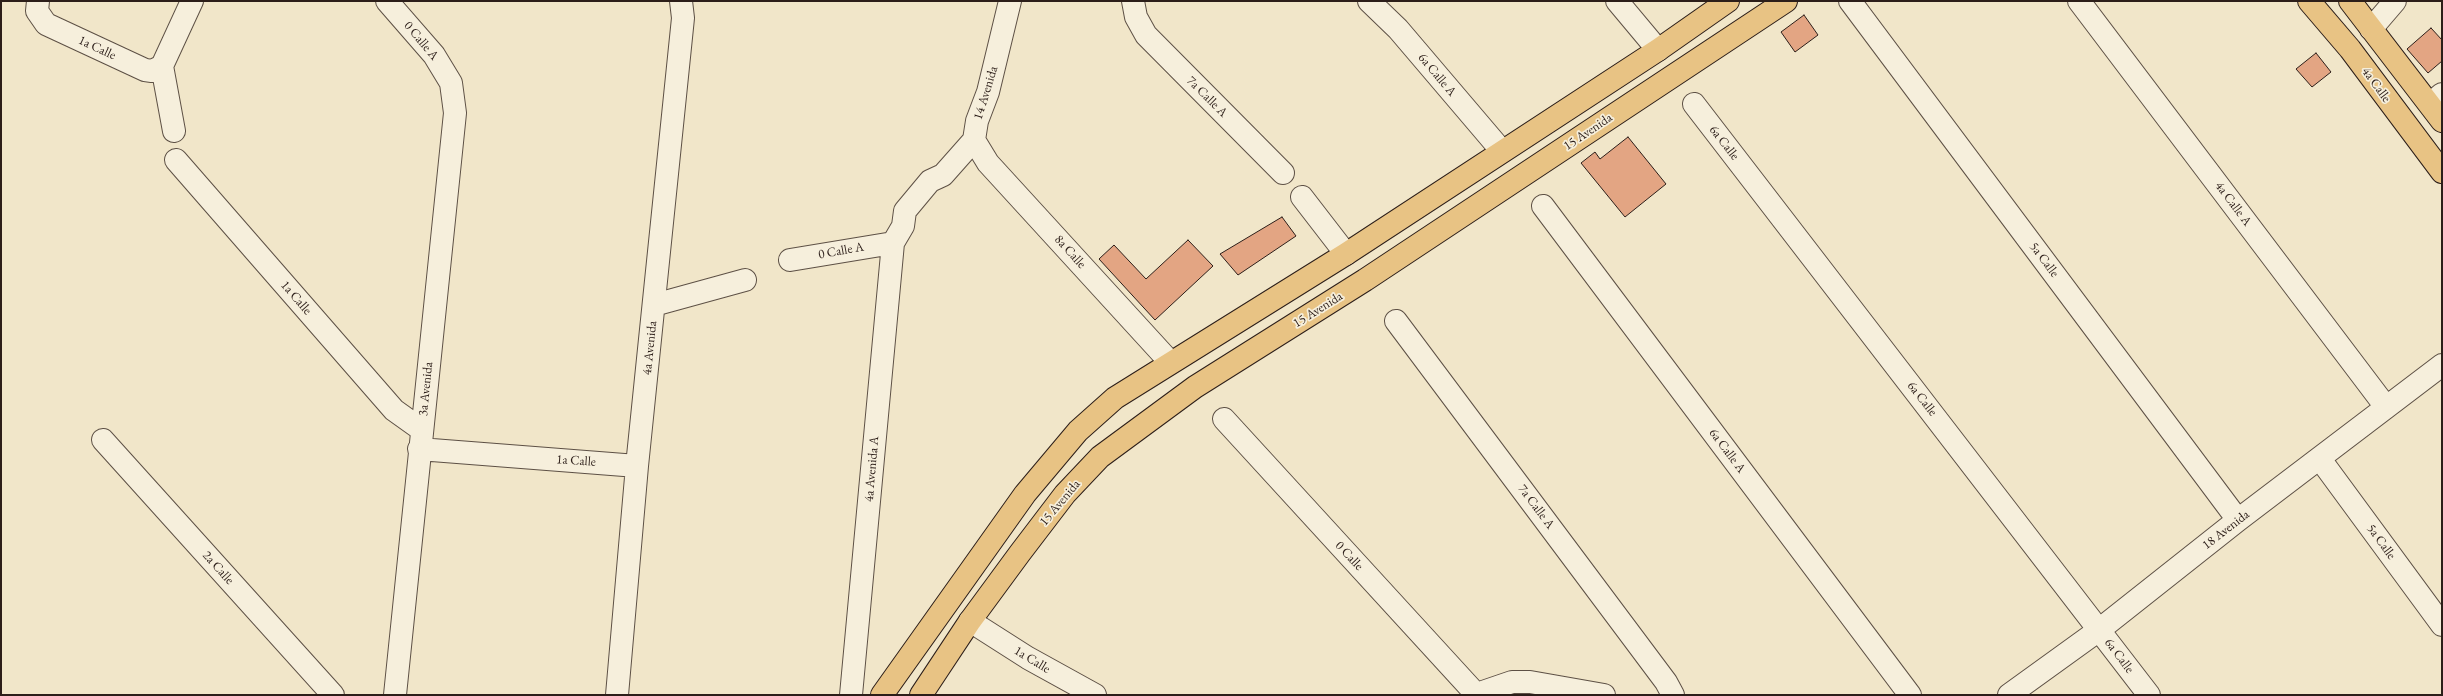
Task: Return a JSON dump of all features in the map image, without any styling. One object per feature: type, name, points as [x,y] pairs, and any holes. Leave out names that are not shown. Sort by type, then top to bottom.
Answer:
[{"type":"main road","points":[[882,695],[1025,494],[1078,431],[1115,398],[1170,362],[1346,254],[1502,150],[1658,50],[1728,1]]},
{"type":"main road","name":"15 Avenida","points":[[921,695],[970,621],[1065,494],[1100,457],[1195,387],[1365,280],[1786,1]]},
{"type":"main road","name":"4a Calle","points":[[2309,1],[2350,49],[2442,172]]},
{"type":"main road","points":[[2350,1],[2371,29],[2438,107]]},
{"type":"street","points":[[174,131],[162,66],[192,1]]},
{"type":"street","name":"0 Calle A","points":[[387,1],[434,55],[451,82]]},
{"type":"street","name":"4a Avenida","points":[[618,695],[637,466],[683,18],[681,1]]},
{"type":"street","name":"14 Avenida","points":[[974,140],[977,121],[988,92],[1010,1]]},
{"type":"street","name":"6a Calle A","points":[[1369,1],[1398,29],[1502,150]]},
{"type":"street","points":[[1617,1],[1658,50]]},
{"type":"street","name":"5a Calle","points":[[1850,1],[2238,520]]},
{"type":"street","name":"4a Calle A","points":[[2079,1],[2386,407]]},
{"type":"street","points":[[2371,29],[2395,1]]},
{"type":"street","name":"1a Calle","points":[[38,6],[46,24],[145,70],[152,71],[162,66]]},
{"type":"street","name":"7a Calle A","points":[[1135,9],[1152,41],[1283,173]]},
{"type":"street","name":"3a Avenida","points":[[395,695],[420,439],[455,113],[451,82]]},
{"type":"street","name":"6a Calle","points":[[1694,104],[2149,695]]},
{"type":"street","points":[[898,234],[905,212],[930,181],[943,174],[974,140]]},
{"type":"street","name":"8a Calle","points":[[974,140],[988,163],[1170,362]]},
{"type":"street","name":"1a Calle","points":[[176,160],[420,439],[637,466]]},
{"type":"street","points":[[1302,197],[1346,254]]},
{"type":"street","name":"6a Calle A","points":[[1543,206],[1910,695]]},
{"type":"street","name":"0 Calle A","points":[[790,260],[898,234]]},
{"type":"street","name":"4a Avenida A","points":[[851,695],[898,234]]},
{"type":"street","points":[[654,305],[745,280]]},
{"type":"street","name":"7a Calle A","points":[[1396,321],[1666,682],[1673,695]]},
{"type":"street","name":"18 Avenida","points":[[2009,695],[2099,630],[2238,520],[2442,365]]},
{"type":"street","name":"0 Calle","points":[[1224,419],[1474,694]]},
{"type":"street","name":"2a Calle","points":[[103,440],[333,695]]},
{"type":"street","name":"5a Calle","points":[[2320,459],[2442,626]]},
{"type":"street","name":"1a Calle","points":[[970,621],[1028,658],[1095,695]]},
{"type":"street","points":[[1474,694],[1512,682],[1530,682],[1604,695]]},
{"type":"building","points":[[1804,15],[1818,35],[1795,52],[1781,32]]},
{"type":"building","points":[[2431,28],[2442,40],[2442,61],[2428,73],[2407,49]]},
{"type":"building","points":[[2316,53],[2331,72],[2312,87],[2296,69]]},
{"type":"building","points":[[1628,137],[1666,184],[1625,217],[1581,163],[1595,152],[1600,159]]},
{"type":"building","points":[[1282,217],[1296,236],[1238,275],[1220,254]]},
{"type":"building","points":[[1188,240],[1213,266],[1155,320],[1099,259],[1114,245],[1146,279]]}]
